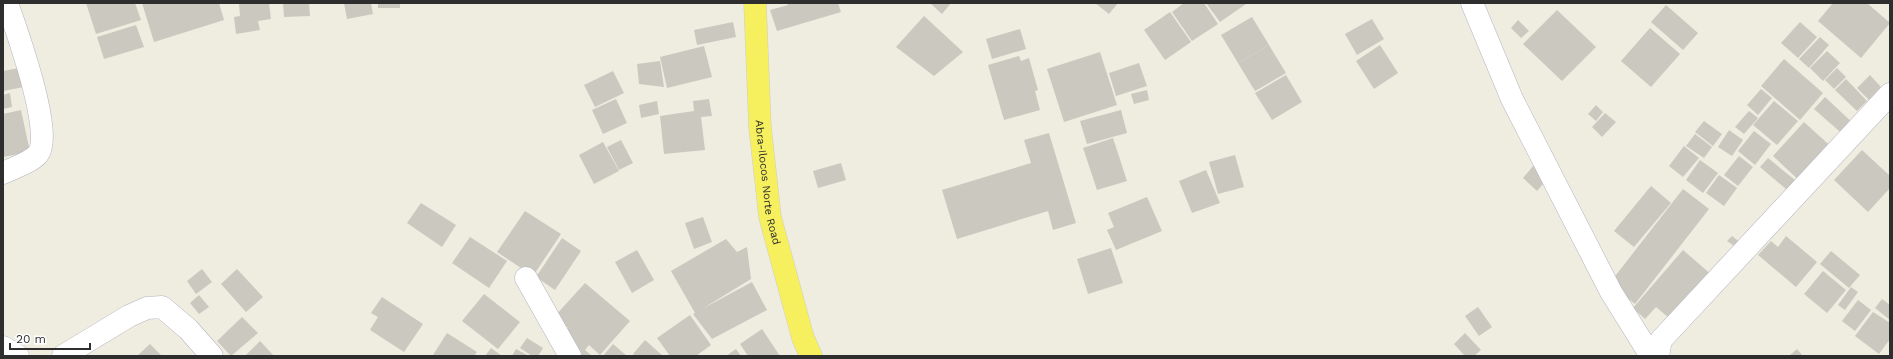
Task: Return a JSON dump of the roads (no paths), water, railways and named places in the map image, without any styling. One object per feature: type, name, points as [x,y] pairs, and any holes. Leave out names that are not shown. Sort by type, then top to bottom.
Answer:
[{"type":"main road","name":"Abra-Ilocos Norte Road","points":[[755,3],[760,127],[770,217],[803,338],[811,356]]},
{"type":"street","points":[[3,173],[37,155],[41,148],[42,139],[39,110],[24,52],[7,3]]},
{"type":"street","points":[[1472,3],[1512,99],[1611,292],[1651,356]]},
{"type":"street","points":[[1658,356],[1661,340],[1890,94]]},
{"type":"street","points":[[526,278],[570,356]]},
{"type":"street","points":[[63,356],[130,316],[147,308],[162,307],[188,329],[212,356]]},
{"type":"street","points":[[3,347],[18,356]]}]
